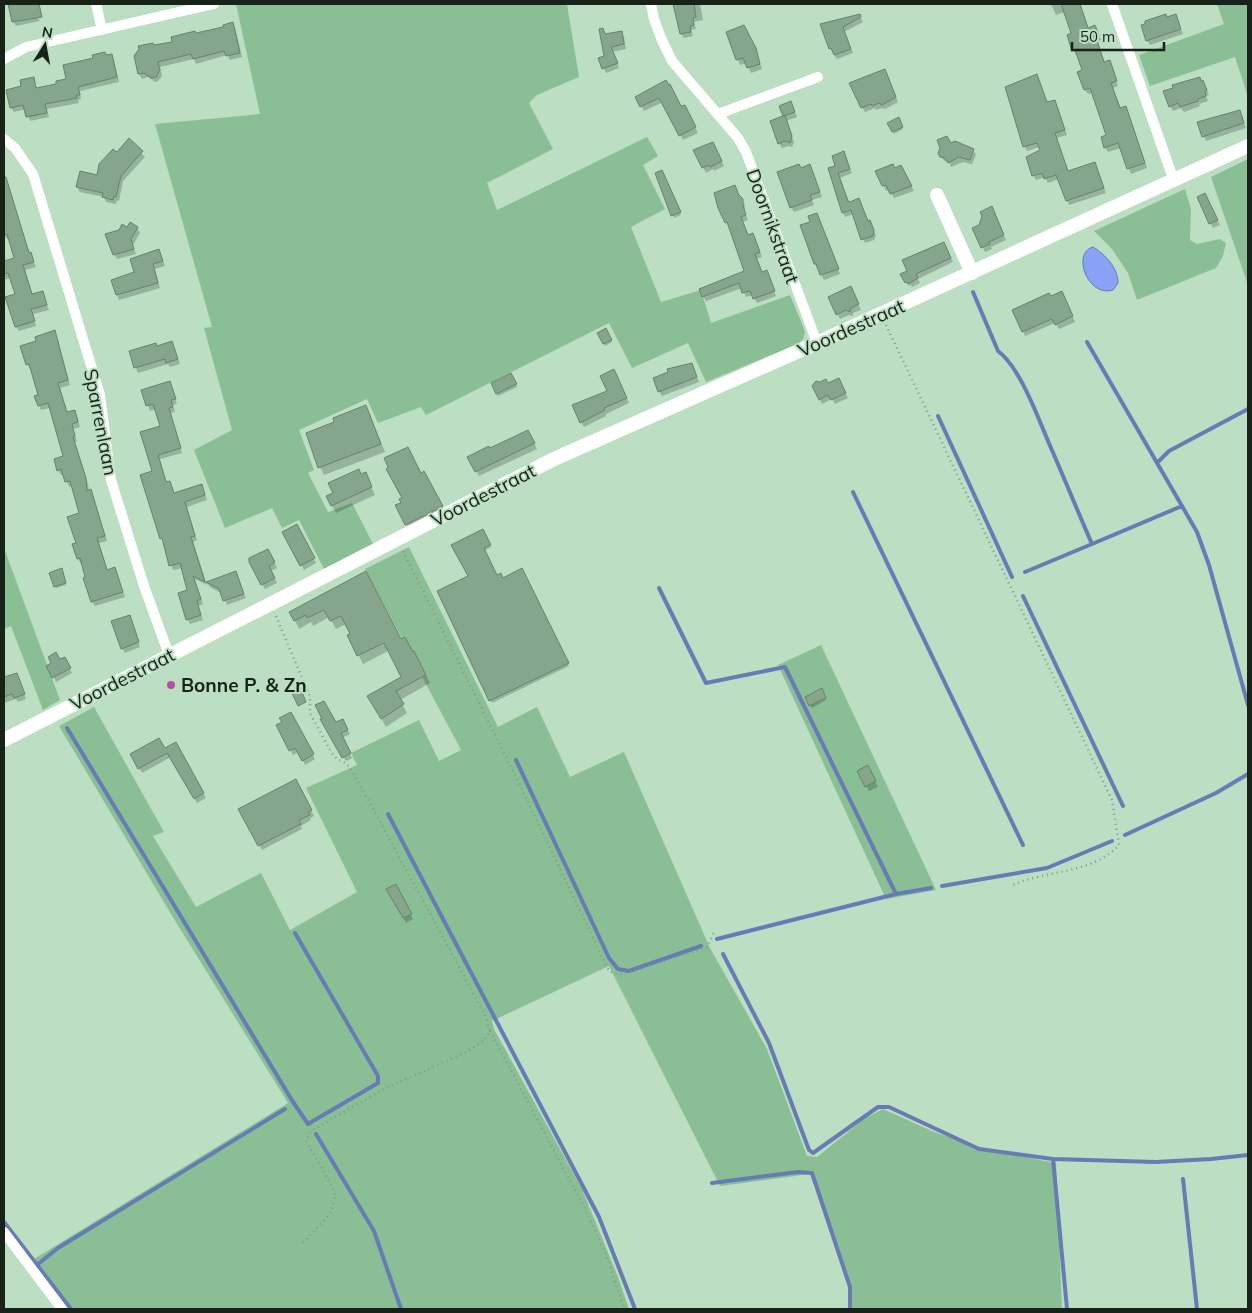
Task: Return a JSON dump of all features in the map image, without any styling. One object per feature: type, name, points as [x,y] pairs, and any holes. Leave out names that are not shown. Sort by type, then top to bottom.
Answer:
[{"type":"street","points":[[96,4],[102,30]]},
{"type":"street","points":[[4,59],[26,47],[214,4]]},
{"type":"street","name":"Doornikstraat","points":[[651,4],[654,19],[672,61],[738,138],[746,152],[818,343]]},
{"type":"street","points":[[1112,4],[1174,180]]},
{"type":"street","points":[[718,114],[818,77]]},
{"type":"street","name":"Sparrenlaan","points":[[4,139],[15,148],[33,174],[100,395],[112,480],[144,586],[169,655]]},
{"type":"street","name":"Voordestraat","points":[[4,740],[554,459],[818,343],[1248,146]]},
{"type":"street","points":[[937,195],[972,273]]},
{"type":"street","points":[[4,1232],[62,1309]]},
{"type":"path","points":[[882,314],[1112,800],[1119,845],[1110,855],[1084,866],[1021,881],[1011,886]]},
{"type":"path","points":[[397,538],[515,775],[609,971],[619,975],[707,946],[715,930]]},
{"type":"path","points":[[270,603],[310,696],[310,713],[332,752],[353,772],[485,1015],[490,1031],[584,1207],[606,1254],[624,1309]]},
{"type":"path","points":[[301,1245],[330,1214],[336,1197],[333,1188],[306,1140],[311,1131],[382,1090],[466,1052],[485,1040],[490,1031]]},
{"type":"green space","points":[[236,4],[567,4],[579,77],[537,95],[529,103],[553,149],[487,183],[497,210],[647,137],[658,156],[643,165],[665,209],[631,227],[661,302],[701,290],[711,323],[790,295],[805,331],[804,338],[798,344],[706,382],[688,343],[632,368],[609,323],[426,415],[421,407],[378,423],[367,399],[299,430],[314,470],[308,473],[328,512],[352,503],[373,544],[324,569],[299,520],[282,528],[272,508],[225,528],[194,450],[232,430],[204,328],[212,327],[155,124],[260,114]]},
{"type":"green space","points":[[1217,4],[1248,4],[1248,97],[1235,57],[1150,86],[1139,55],[1224,24]]},
{"type":"green space","points":[[1248,159],[1248,285],[1211,177]]},
{"type":"green space","points":[[1185,189],[1191,209],[1190,240],[1197,244],[1220,239],[1226,243],[1223,256],[1216,268],[1137,300],[1128,273],[1112,249],[1094,231]]},
{"type":"green space","points":[[409,547],[498,727],[537,707],[570,777],[624,752],[710,948],[767,1049],[807,1156],[817,1157],[864,1119],[883,1109],[934,1132],[992,1151],[1056,1163],[1062,1309],[852,1309],[847,1276],[842,1259],[810,1174],[720,1186],[609,966],[492,1021],[494,1029],[582,1189],[629,1309],[73,1309],[34,1259],[288,1103],[174,919],[59,726],[94,707],[164,832],[153,836],[196,907],[261,873],[290,930],[357,892],[306,788],[357,765],[351,753],[419,720],[439,761],[461,750],[365,569]]},
{"type":"green space","points":[[4,548],[60,700],[43,710],[11,626],[4,629]]},
{"type":"green space","points":[[821,645],[936,890],[886,899],[778,665]]},
{"type":"water","points":[[1093,247],[1102,253],[1116,272],[1118,283],[1113,290],[1104,291],[1096,288],[1085,274],[1083,257]]},
{"type":"building","points":[[8,4],[39,4],[42,17],[12,22]]},
{"type":"building","points":[[673,4],[694,4],[696,17],[693,18],[694,25],[690,26],[691,32],[680,34]]},
{"type":"building","points":[[1061,4],[1080,4],[1088,28],[1095,25],[1099,35],[1096,37],[1104,62],[1110,60],[1117,81],[1111,83],[1120,108],[1126,106],[1145,163],[1127,169],[1118,143],[1104,148],[1101,137],[1106,135],[1090,88],[1084,90],[1077,72],[1082,70],[1075,50],[1072,51],[1067,35],[1071,33]]},
{"type":"building","points":[[860,14],[861,17],[843,27],[851,49],[834,55],[831,48],[829,49],[820,24]]},
{"type":"building","points":[[1166,14],[1167,17],[1176,14],[1181,29],[1146,41],[1141,25],[1145,24],[1145,21]]},
{"type":"building","points":[[233,22],[240,53],[226,56],[224,51],[193,59],[191,54],[158,62],[160,70],[156,77],[151,78],[144,73],[138,74],[134,56],[139,49],[138,46],[172,42],[171,37],[223,27],[223,25]]},
{"type":"building","points":[[744,25],[756,48],[760,64],[747,68],[743,58],[736,60],[726,32]]},
{"type":"building","points":[[603,28],[605,34],[622,31],[624,44],[611,47],[618,63],[602,69],[598,58],[604,56],[599,29]]},
{"type":"building","points":[[105,52],[106,55],[112,54],[117,77],[78,87],[80,95],[76,95],[77,98],[45,104],[47,113],[26,117],[23,105],[10,108],[6,90],[21,86],[20,80],[34,77],[36,88],[56,84],[56,81],[66,79],[63,65],[93,58],[92,55]]},
{"type":"building","points":[[885,69],[896,97],[882,105],[879,103],[872,106],[871,104],[861,108],[849,83]]},
{"type":"building","points":[[1037,74],[1047,102],[1055,100],[1065,130],[1055,133],[1068,171],[1095,162],[1104,188],[1066,201],[1056,175],[1044,179],[1042,173],[1032,176],[1026,157],[1040,150],[1037,143],[1023,147],[1005,87]]},
{"type":"building","points":[[1200,77],[1207,90],[1205,91],[1206,96],[1180,107],[1178,103],[1169,107],[1163,91],[1173,88],[1172,85]]},
{"type":"building","points":[[666,80],[681,106],[685,105],[696,127],[679,136],[659,98],[640,107],[635,97]]},
{"type":"building","points":[[791,101],[795,112],[783,116],[779,106]]},
{"type":"building","points":[[1240,110],[1244,123],[1202,137],[1197,122]]},
{"type":"building","points":[[785,115],[792,136],[790,143],[785,141],[778,144],[770,121]]},
{"type":"building","points":[[899,117],[903,127],[892,132],[887,123]]},
{"type":"building","points":[[947,136],[951,143],[955,141],[974,149],[970,160],[959,157],[948,163],[945,158],[940,157],[938,153],[940,148],[937,140]]},
{"type":"building","points":[[129,138],[143,151],[121,176],[116,197],[114,196],[113,200],[102,197],[103,193],[76,187],[80,171],[97,175],[99,164],[113,149],[117,152]]},
{"type":"building","points":[[713,142],[722,161],[710,167],[709,165],[702,168],[693,150]]},
{"type":"building","points":[[844,151],[850,169],[838,173],[848,201],[859,198],[868,221],[870,220],[874,230],[873,236],[861,240],[851,210],[842,213],[828,168],[835,166],[832,156]]},
{"type":"building","points":[[799,164],[801,168],[810,164],[820,192],[810,195],[812,200],[790,208],[777,172]]},
{"type":"building","points":[[893,164],[895,168],[901,165],[912,186],[890,194],[886,185],[882,186],[875,171]]},
{"type":"building","points":[[662,170],[681,212],[671,216],[655,173]]},
{"type":"building","points":[[4,177],[6,177],[29,253],[31,252],[34,262],[23,265],[32,294],[43,291],[47,305],[31,309],[35,321],[15,327],[5,297],[15,294],[8,273],[4,274],[4,261],[14,258],[7,234],[4,235]]},
{"type":"building","points":[[735,185],[743,199],[746,215],[741,217],[748,235],[753,233],[760,252],[755,254],[762,272],[767,270],[775,291],[753,299],[750,291],[742,293],[739,283],[702,297],[699,289],[744,271],[727,222],[725,223],[718,208],[714,193]]},
{"type":"building","points":[[1205,193],[1218,220],[1209,224],[1197,197]]},
{"type":"building","points":[[992,206],[1004,235],[981,248],[972,228],[979,225],[982,216],[980,212]]},
{"type":"building","points":[[817,213],[839,269],[820,275],[800,225],[810,222],[808,216]]},
{"type":"building","points":[[130,222],[138,227],[131,239],[134,249],[113,255],[105,234],[119,230],[122,224],[127,227]]},
{"type":"building","points":[[944,242],[951,258],[916,274],[918,278],[908,284],[907,282],[905,283],[900,274],[907,271],[902,260]]},
{"type":"building","points":[[159,249],[163,261],[153,264],[158,283],[116,295],[111,280],[134,272],[130,259]]},
{"type":"building","points":[[851,286],[859,304],[851,308],[850,312],[846,310],[836,315],[828,297]]},
{"type":"building","points":[[1062,291],[1073,316],[1055,325],[1052,319],[1022,332],[1012,310],[1049,293],[1051,296]]},
{"type":"building","points":[[606,328],[612,340],[603,344],[597,333]]},
{"type":"building","points":[[55,330],[68,380],[58,383],[67,412],[75,410],[78,422],[72,424],[75,436],[73,437],[86,478],[87,491],[91,489],[105,536],[97,538],[107,570],[115,567],[123,592],[91,602],[83,578],[85,577],[80,558],[77,559],[72,544],[76,543],[67,517],[79,513],[70,481],[65,482],[61,469],[57,471],[54,459],[63,456],[48,403],[38,406],[34,396],[38,395],[29,364],[26,365],[20,346],[36,341],[35,337]]},
{"type":"building","points":[[172,341],[178,359],[166,363],[165,359],[134,368],[129,351],[156,343],[157,346]]},
{"type":"building","points":[[692,363],[697,377],[658,392],[653,378],[668,372],[667,369]]},
{"type":"building","points":[[614,369],[627,398],[604,408],[605,410],[580,423],[572,405],[607,391],[600,376]]},
{"type":"building","points":[[511,373],[517,384],[496,394],[491,383]]},
{"type":"building","points":[[839,378],[846,393],[831,400],[828,395],[819,400],[812,386],[816,381],[820,382],[826,379],[828,383]]},
{"type":"building","points":[[170,381],[176,399],[171,400],[173,407],[169,408],[181,448],[158,455],[166,482],[170,481],[174,493],[202,484],[205,495],[185,502],[195,536],[191,537],[205,582],[193,576],[201,599],[197,601],[201,615],[186,620],[178,593],[187,590],[180,563],[169,566],[162,538],[160,539],[140,475],[152,471],[140,432],[160,426],[153,404],[146,406],[141,390]]},
{"type":"building","points":[[366,405],[381,444],[318,468],[306,433],[334,422],[333,418]]},
{"type":"building","points":[[528,430],[535,443],[475,472],[467,457]]},
{"type":"building","points":[[408,447],[421,473],[424,471],[443,506],[405,525],[395,505],[401,503],[399,499],[402,498],[386,469],[388,467],[384,458]]},
{"type":"building","points":[[359,469],[361,474],[366,472],[372,487],[331,506],[326,496],[333,493],[328,483]]},
{"type":"building","points":[[297,524],[315,558],[300,566],[282,532]]},
{"type":"building","points":[[483,529],[491,545],[484,548],[497,575],[501,573],[503,578],[522,568],[569,663],[489,701],[437,591],[468,576],[451,545]]},
{"type":"building","points":[[268,549],[275,562],[269,566],[275,578],[261,585],[249,562],[249,558]]},
{"type":"building","points":[[62,568],[66,583],[54,587],[49,573]]},
{"type":"building","points":[[236,571],[244,594],[223,601],[219,589],[206,582]]},
{"type":"building","points":[[366,571],[401,639],[405,637],[426,675],[396,691],[404,704],[381,719],[367,696],[401,677],[384,643],[357,656],[347,635],[350,634],[341,616],[330,621],[324,610],[307,618],[306,615],[294,621],[289,612]]},
{"type":"building","points":[[130,615],[139,642],[121,649],[111,621]]},
{"type":"building","points":[[56,652],[60,659],[65,657],[71,668],[52,678],[46,666],[51,663],[48,657]]},
{"type":"building","points":[[17,673],[25,694],[14,698],[12,694],[4,697],[4,677]]},
{"type":"building","points":[[300,687],[306,702],[298,706],[291,691]]},
{"type":"building","points":[[822,688],[826,698],[809,706],[805,697]]},
{"type":"building","points":[[324,701],[336,722],[343,719],[348,730],[341,733],[351,753],[342,758],[320,719],[322,719],[315,705]]},
{"type":"building","points":[[291,712],[314,754],[302,761],[295,748],[289,751],[276,725],[282,722],[279,718]]},
{"type":"building","points":[[159,738],[165,748],[176,742],[204,793],[194,799],[167,753],[138,769],[130,754]]},
{"type":"building","points":[[868,765],[876,781],[865,787],[857,771]]},
{"type":"building","points":[[296,779],[312,810],[308,812],[310,815],[299,820],[301,824],[258,846],[238,809]]},
{"type":"building","points":[[396,884],[412,914],[403,918],[386,889]]},
{"type":"waterway","points":[[973,292],[998,351],[1014,370],[1029,396],[1092,544],[1182,506],[1197,532],[1209,565],[1248,705]]},
{"type":"waterway","points":[[1087,342],[1182,506]]},
{"type":"waterway","points":[[1157,463],[1169,451],[1248,409]]},
{"type":"waterway","points":[[938,416],[1012,577]]},
{"type":"waterway","points":[[853,492],[1023,845]]},
{"type":"waterway","points":[[1025,572],[1092,544]]},
{"type":"waterway","points":[[659,588],[706,683],[785,667],[896,894]]},
{"type":"waterway","points":[[1023,596],[1123,806]]},
{"type":"waterway","points":[[67,728],[308,1124],[378,1083],[378,1076],[295,933]]},
{"type":"waterway","points":[[516,760],[609,958],[618,969],[629,971],[701,946]]},
{"type":"waterway","points":[[1125,835],[1216,793],[1248,774]]},
{"type":"waterway","points":[[388,814],[599,1217],[635,1309]]},
{"type":"waterway","points":[[942,886],[1047,868],[1112,841]]},
{"type":"waterway","points":[[717,939],[896,894],[931,888]]},
{"type":"waterway","points":[[723,954],[769,1043],[809,1150],[813,1153],[878,1107],[889,1107],[979,1149],[1053,1159],[1067,1309]]},
{"type":"waterway","points":[[37,1265],[58,1248],[285,1109]]},
{"type":"waterway","points":[[316,1134],[374,1231],[401,1309]]},
{"type":"waterway","points":[[1053,1159],[1156,1162],[1248,1155]]},
{"type":"waterway","points":[[712,1183],[798,1172],[812,1173],[850,1287],[850,1309]]},
{"type":"waterway","points":[[1183,1179],[1197,1309]]},
{"type":"waterway","points":[[4,1222],[71,1309]]},
{"type":"place","name":"Bonne P. & Zn","points":[[171,685]]}]
